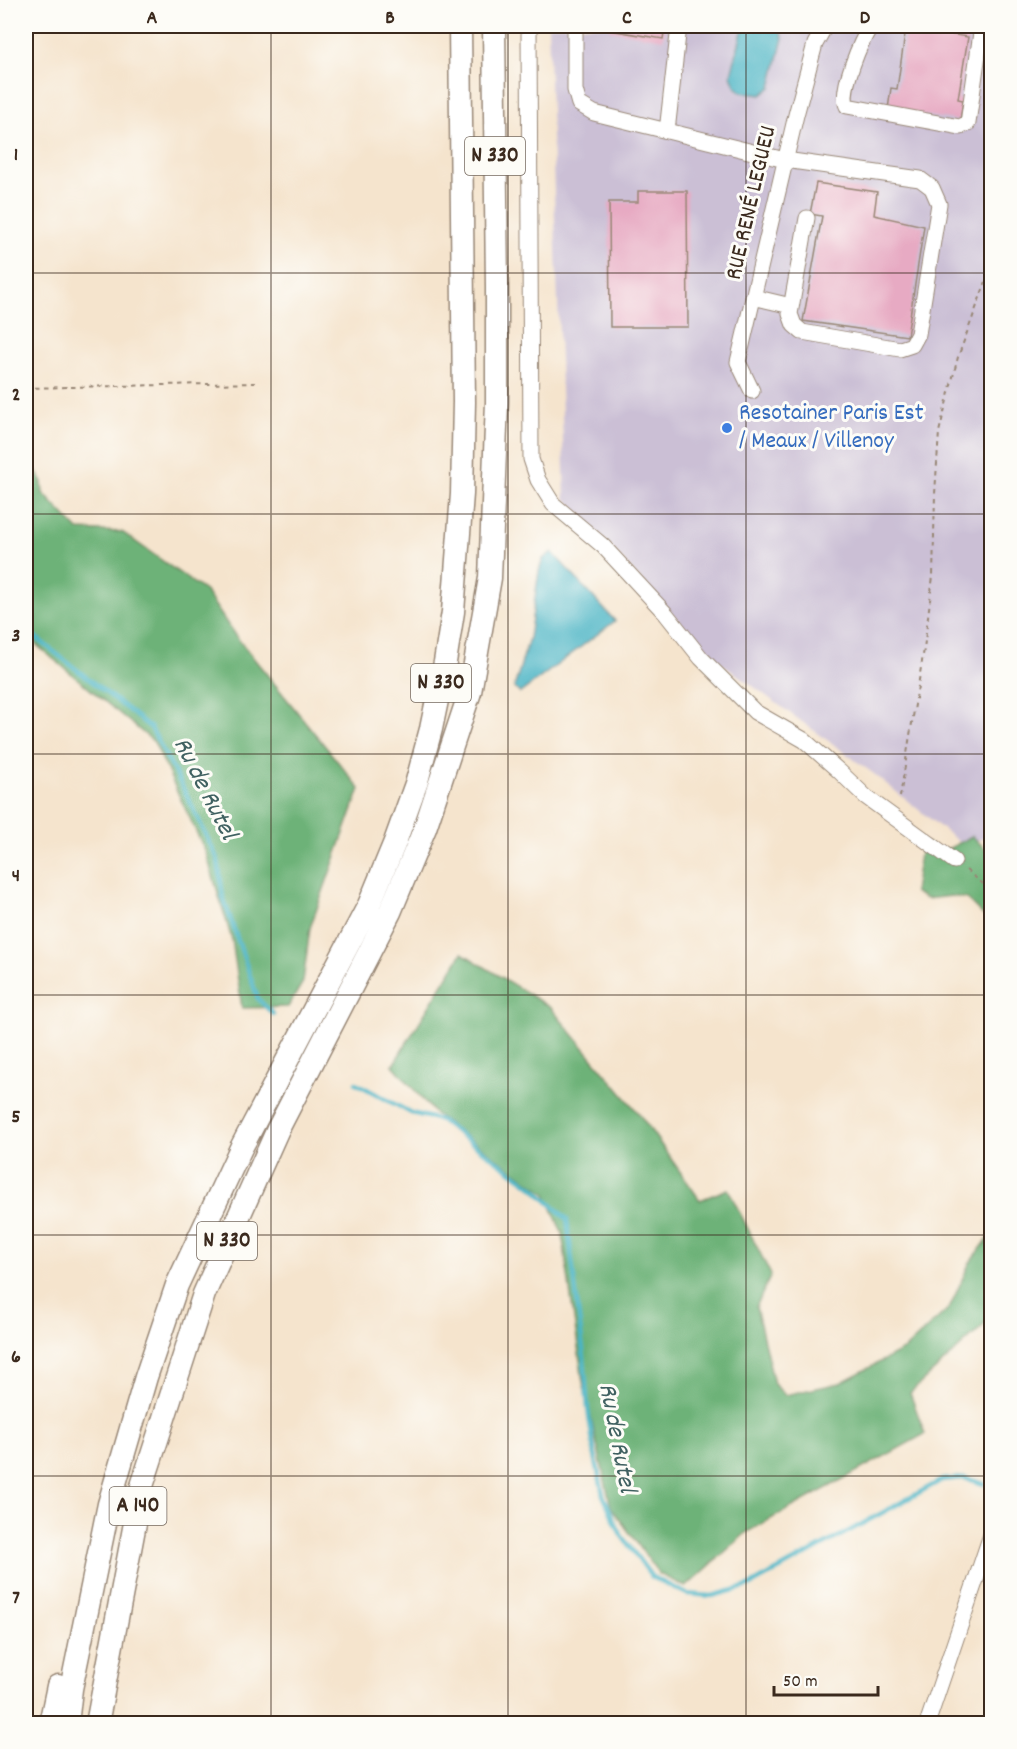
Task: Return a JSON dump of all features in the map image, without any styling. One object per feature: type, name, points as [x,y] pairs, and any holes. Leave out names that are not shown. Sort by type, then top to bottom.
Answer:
[{"type":"highway","name":"N 330","points":[[177,1285],[241,1148],[369,905],[417,781],[431,729],[453,612],[462,494],[464,402],[460,26]]},
{"type":"highway","name":"N 330","points":[[204,1294],[278,1129],[390,912],[425,828],[470,692],[490,578],[497,402],[494,26]]},
{"type":"highway","name":"A 140","points":[[67,1724],[71,1689],[110,1504],[146,1377],[177,1285]]},
{"type":"highway","name":"A 140","points":[[97,1724],[142,1486],[204,1294]]},
{"type":"highway","points":[[50,1724],[64,1656],[84,1625]]},
{"type":"street","points":[[530,26],[531,459],[538,480],[553,504],[603,546],[666,614],[701,658],[755,712],[804,740],[866,797],[954,861]]},
{"type":"street","points":[[575,26],[575,90],[579,104],[594,113],[785,160],[920,179],[932,188],[939,204],[918,334],[912,345],[900,349],[802,332],[794,325],[790,314],[807,218]]},
{"type":"street","points":[[667,131],[680,26]]},
{"type":"street","name":"RUE RENÉ LEGUEU","points":[[752,391],[738,362],[785,160],[815,44],[825,26]]},
{"type":"street","points":[[871,26],[864,35],[845,89],[844,100],[847,106],[960,127],[968,123],[982,26]]},
{"type":"street","points":[[753,297],[791,306]]},
{"type":"street","points":[[927,1724],[992,1532]]},
{"type":"path","points":[[900,797],[924,649],[933,576],[939,432],[958,357],[992,265]]},
{"type":"path","points":[[26,388],[255,383]]},
{"type":"path","points":[[954,861],[992,891]]},
{"type":"path","points":[[26,1494],[31,1524],[26,1545]]},
{"type":"shaded area","points":[[548,26],[991,26],[991,834],[965,847],[874,774],[710,655],[565,498]]},
{"type":"green space","points":[[26,452],[42,482],[43,493],[78,530],[122,532],[206,592],[234,634],[360,789],[310,928],[303,982],[288,1007],[242,1008],[232,940],[206,853],[154,742],[34,643],[26,640]]},
{"type":"green space","points":[[972,836],[991,854],[991,923],[967,899],[952,896],[926,899],[914,892],[920,853],[927,843],[937,855]]},
{"type":"green space","points":[[462,953],[551,1008],[640,1115],[700,1200],[728,1189],[771,1275],[756,1307],[774,1384],[785,1395],[840,1383],[905,1349],[950,1307],[969,1264],[991,1235],[991,1314],[982,1327],[910,1393],[925,1434],[747,1532],[686,1587],[659,1574],[611,1507],[583,1382],[562,1233],[546,1194],[434,1113],[393,1065]]},
{"type":"water","points":[[750,26],[774,26],[779,29],[783,38],[771,87],[761,95],[741,92],[731,75],[742,32]]},
{"type":"water","points":[[552,552],[615,621],[520,693],[514,688],[529,638],[539,571],[543,559]]},
{"type":"building","points":[[610,26],[665,26],[663,39],[610,30]]},
{"type":"building","points":[[906,27],[968,37],[958,99],[963,100],[960,121],[888,109],[891,88],[897,89]]},
{"type":"building","points":[[816,183],[877,192],[874,215],[924,226],[907,336],[803,321],[822,216],[810,214]]},
{"type":"building","points":[[638,191],[687,191],[688,327],[610,327],[609,202],[638,202]]},
{"type":"waterway","name":"Ru de Rutel","points":[[26,633],[34,636],[151,728],[218,860],[223,897],[258,999],[273,1014]]},
{"type":"waterway","name":"Ru de Rutel","points":[[356,1083],[411,1113],[440,1120],[530,1185],[567,1219],[588,1409],[603,1495],[621,1535],[652,1577],[687,1594],[712,1596],[749,1586],[942,1480],[964,1478],[984,1484]]},
{"type":"place","name":"Resotainer Paris Est / Meaux / Villenoy","points":[[727,428]]}]
